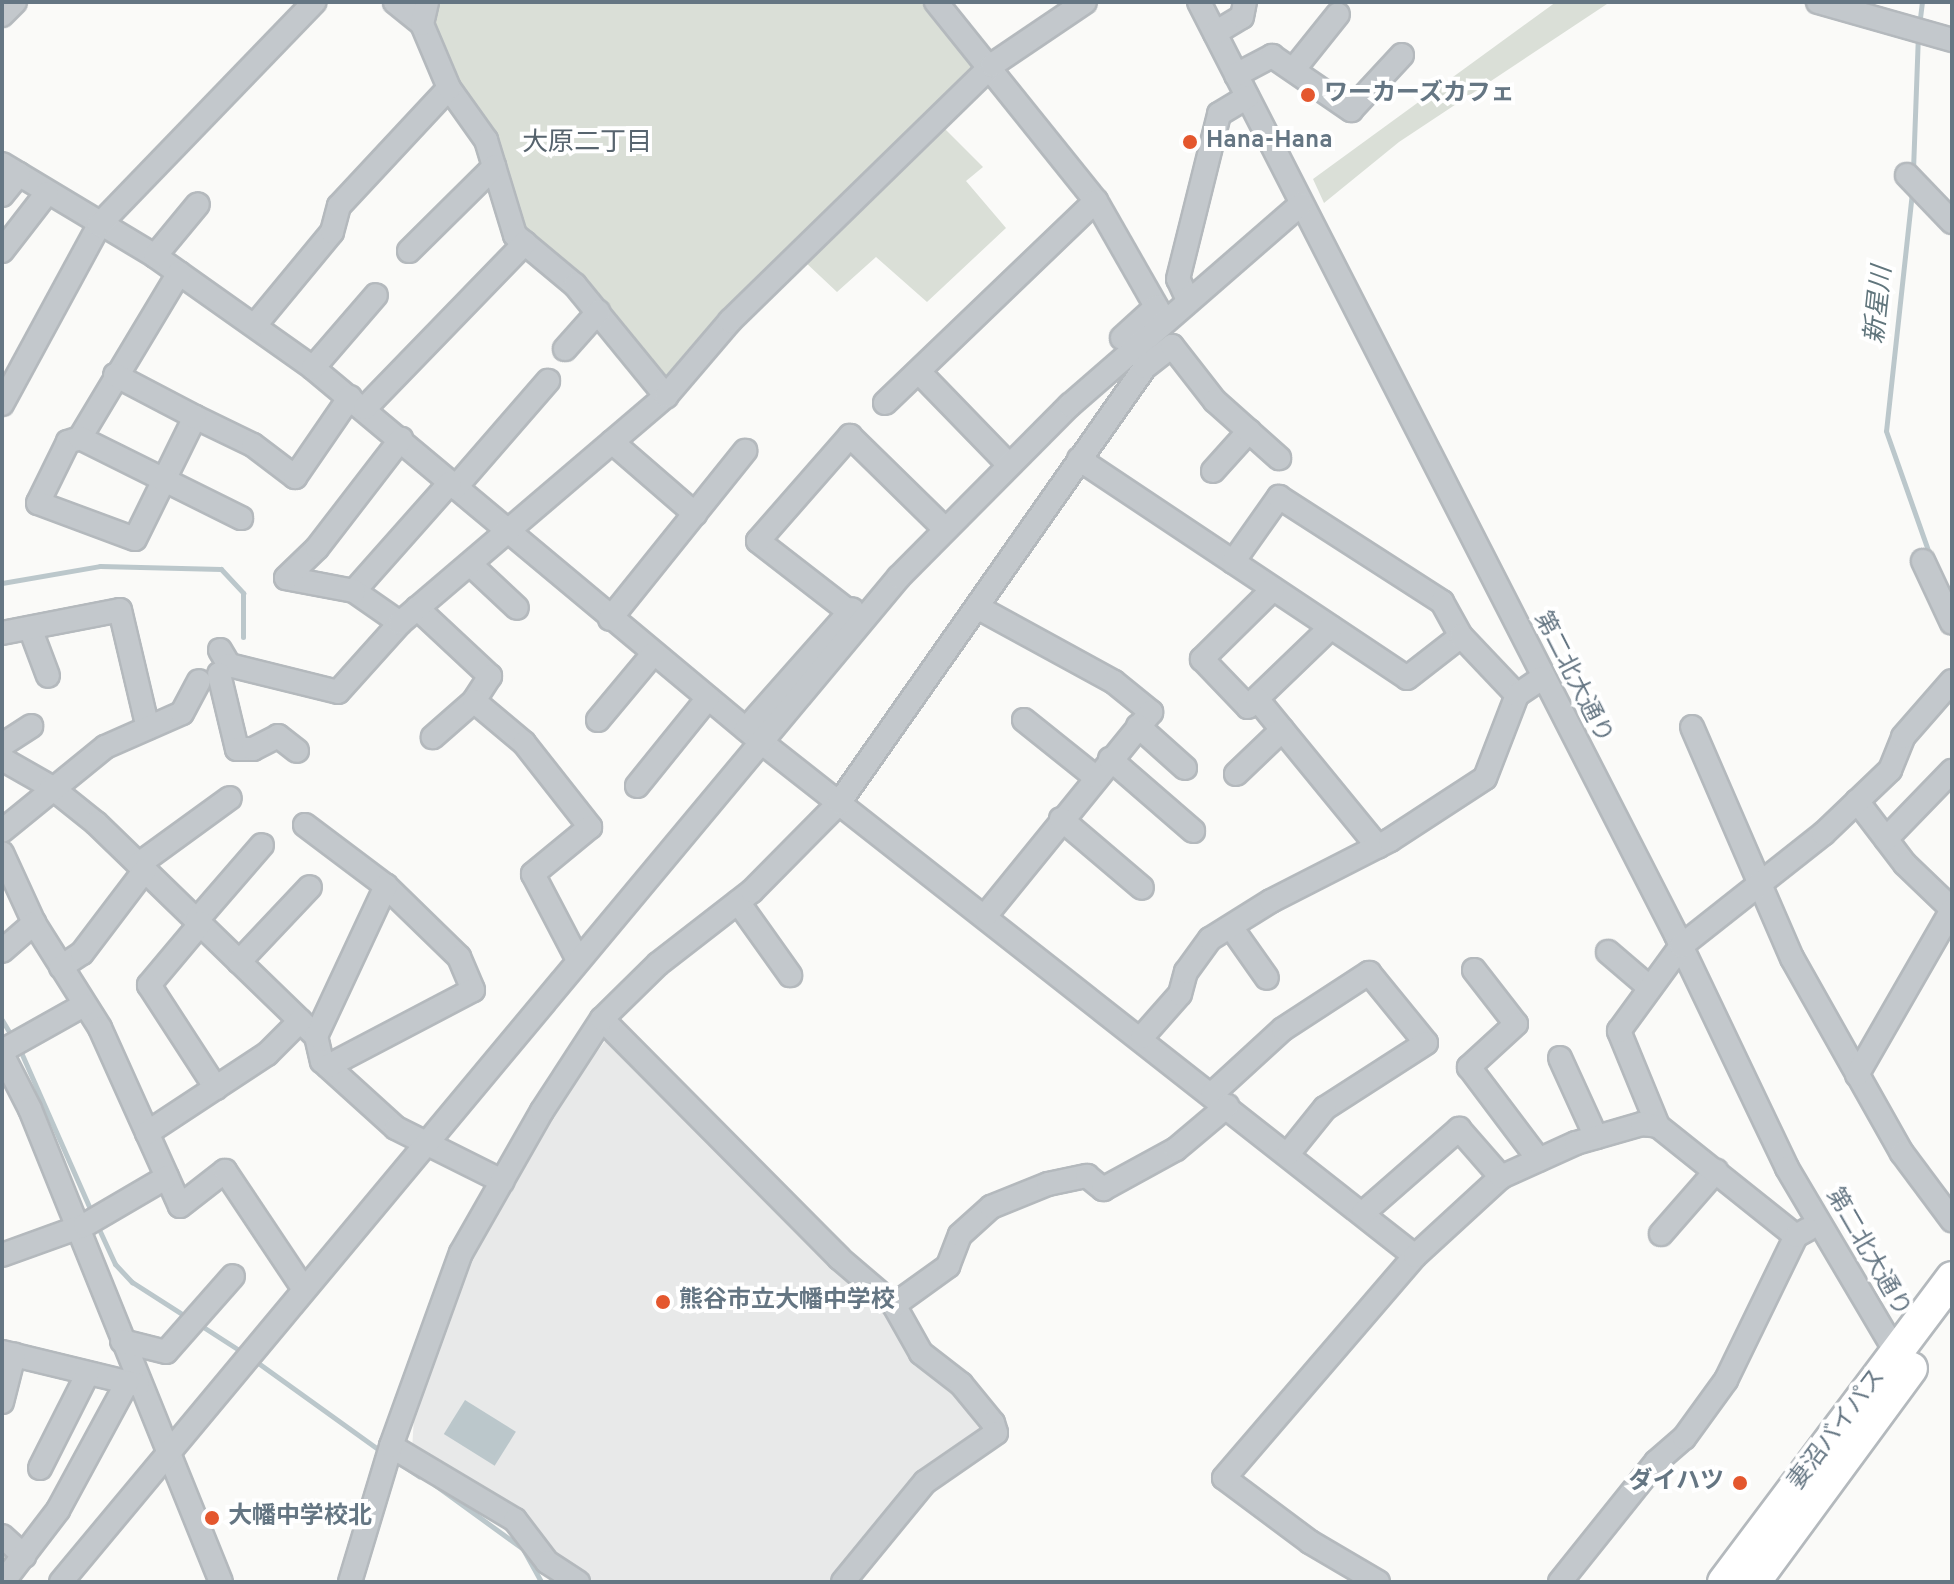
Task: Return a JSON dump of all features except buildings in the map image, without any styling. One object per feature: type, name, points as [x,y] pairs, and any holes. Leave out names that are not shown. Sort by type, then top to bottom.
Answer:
[{"type":"highway","name":"妻沼バイパス","points":[[1754,1582],[1902,1362],[1952,1278]]},
{"type":"highway","name":"妻沼バイパス","points":[[1724,1582],[1902,1362],[1952,1315]]},
{"type":"street","points":[[2,15],[15,2]]},
{"type":"street","points":[[2,404],[99,225],[314,2]]},
{"type":"street","points":[[395,2],[425,13],[449,88],[486,140],[515,235],[598,312],[666,396]]},
{"type":"street","points":[[936,2],[992,65],[1096,201],[1160,314]]},
{"type":"street","points":[[220,650],[229,665],[338,692],[409,616],[666,396],[730,321],[992,65],[1085,2]]},
{"type":"street","name":"第二北大通り","points":[[1199,2],[1819,1223],[1902,1362]]},
{"type":"street","points":[[1215,33],[1242,17],[1245,2]]},
{"type":"street","points":[[1818,2],[1920,27],[1952,40]]},
{"type":"street","points":[[1294,69],[1338,14]]},
{"type":"street","points":[[1236,75],[1272,56],[1351,110],[1402,55]]},
{"type":"street","points":[[256,324],[332,232],[339,206],[449,88]]},
{"type":"street","points":[[1188,300],[1178,279],[1219,114],[1247,97]]},
{"type":"street","points":[[409,251],[494,167]]},
{"type":"street","points":[[2,195],[10,169],[155,256],[256,324],[358,403],[506,533],[753,735],[987,914],[1415,1256]]},
{"type":"street","points":[[1912,180],[1952,222]]},
{"type":"street","points":[[2,251],[47,193]]},
{"type":"street","points":[[885,403],[1096,201]]},
{"type":"street","points":[[155,256],[198,204]]},
{"type":"street","points":[[61,1582],[577,958],[753,735],[855,617],[1003,458],[1160,314],[1188,300],[1301,204]]},
{"type":"street","points":[[115,375],[253,445],[295,477],[358,403],[525,243]]},
{"type":"street","points":[[179,273],[115,375],[80,438],[68,442],[38,503],[135,539],[195,417]]},
{"type":"street","points":[[313,368],[376,295]]},
{"type":"street","points":[[565,349],[598,312]]},
{"type":"street","points":[[350,1582],[389,1454],[461,1253],[602,1019],[658,964],[738,902],[839,803],[1079,459],[1138,359],[1160,314]]},
{"type":"street","points":[[1003,458],[1138,359],[1172,346],[1215,401],[1279,458]]},
{"type":"street","points":[[919,372],[1003,458]]},
{"type":"street","points":[[354,591],[548,381]]},
{"type":"street","points":[[1213,471],[1249,431]]},
{"type":"street","points":[[855,617],[758,541],[850,436],[939,524]]},
{"type":"street","points":[[80,438],[241,518]]},
{"type":"street","points":[[401,439],[317,548],[286,578],[354,591],[409,616],[490,676],[474,701],[433,737]]},
{"type":"street","points":[[612,442],[695,514]]},
{"type":"street","points":[[610,619],[745,451]]},
{"type":"street","points":[[1079,459],[1407,678],[1461,636]]},
{"type":"street","points":[[1233,562],[1279,497],[1442,602],[1461,636],[1517,695]]},
{"type":"street","points":[[1923,561],[1952,623]]},
{"type":"street","points":[[470,564],[517,608]]},
{"type":"street","points":[[1273,589],[1202,659],[1248,707],[1331,627]]},
{"type":"street","points":[[977,607],[1114,682],[1151,712],[1094,776],[987,914]]},
{"type":"street","points":[[2,633],[120,610],[148,728]]},
{"type":"street","points":[[30,628],[48,676]]},
{"type":"street","points":[[598,720],[653,654]]},
{"type":"street","points":[[2,831],[51,787],[105,747],[182,713],[209,677],[237,749],[253,749],[278,736],[297,751]]},
{"type":"street","points":[[1142,1037],[1180,994],[1186,972],[1210,939],[1378,847],[1485,778],[1517,695],[1542,678]]},
{"type":"street","points":[[1796,1236],[1658,1126],[1619,1031],[1681,946],[1760,883],[1890,770],[1903,737],[1952,681]]},
{"type":"street","points":[[637,786],[708,698]]},
{"type":"street","points":[[1257,699],[1378,847]]},
{"type":"street","points":[[474,701],[524,743],[590,827],[533,874],[577,958]]},
{"type":"street","points":[[1024,720],[1094,776]]},
{"type":"street","points":[[2,745],[31,726]]},
{"type":"street","points":[[1138,726],[1185,768]]},
{"type":"street","points":[[1692,727],[1792,958],[1902,1153],[1952,1220]]},
{"type":"street","points":[[1236,774],[1282,730]]},
{"type":"street","points":[[2,759],[51,787],[142,867],[308,1028],[328,1066],[396,1128],[502,1181]]},
{"type":"street","points":[[1110,759],[1193,831]]},
{"type":"street","points":[[1886,839],[1947,784]]},
{"type":"street","points":[[61,967],[82,953],[142,867],[230,798]]},
{"type":"street","points":[[1857,801],[1886,839],[1952,910],[1857,1075]]},
{"type":"street","points":[[1061,819],[1142,888]]},
{"type":"street","points":[[305,825],[386,886],[459,957],[473,990],[328,1066]]},
{"type":"street","points":[[216,1088],[149,985],[262,845]]},
{"type":"street","points":[[2,853],[34,923],[100,1028],[180,1206],[225,1171],[303,1288]]},
{"type":"street","points":[[147,1133],[308,1028],[386,886]]},
{"type":"street","points":[[239,962],[310,887]]},
{"type":"street","points":[[738,902],[790,975]]},
{"type":"street","points":[[2,951],[34,923]]},
{"type":"street","points":[[1231,927],[1267,978]]},
{"type":"street","points":[[1608,952],[1650,988]]},
{"type":"street","points":[[1474,970],[1516,1024],[1469,1067],[1539,1160]]},
{"type":"street","points":[[894,1305],[948,1266],[960,1235],[991,1207],[1048,1184],[1087,1176],[1103,1189],[1176,1149],[1283,1029],[1369,973],[1426,1043],[1325,1108],[1288,1154]]},
{"type":"street","points":[[84,1005],[9,1048],[30,1109],[89,1223],[133,1384],[169,1448],[221,1582]]},
{"type":"street","points":[[602,1019],[839,1258],[894,1305],[921,1353],[961,1384],[996,1433],[925,1482],[843,1582]]},
{"type":"street","points":[[1560,1058],[1596,1137]]},
{"type":"street","points":[[1378,1582],[1310,1542],[1224,1478],[1415,1256],[1501,1177],[1596,1137],[1642,1124],[1658,1126]]},
{"type":"street","points":[[1363,1213],[1459,1129],[1501,1177]]},
{"type":"street","points":[[1661,1234],[1716,1171]]},
{"type":"street","points":[[2,1255],[89,1223],[167,1177]]},
{"type":"street","points":[[1560,1582],[1647,1473],[1684,1438],[1726,1380],[1796,1236],[1819,1223]]},
{"type":"street","points":[[122,1341],[166,1352],[233,1276]]},
{"type":"street","points":[[2,1402],[8,1353],[133,1384]]},
{"type":"street","points":[[40,1468],[88,1373]]},
{"type":"street","points":[[3,1582],[58,1510],[133,1384]]},
{"type":"street","points":[[389,1454],[515,1520],[547,1562],[578,1582]]},
{"type":"street","points":[[2,1536],[24,1556]]},
{"type":"shaded area","points":[[433,2],[925,2],[982,66],[669,380],[577,276],[522,233],[433,26]]},
{"type":"shaded area","points":[[1556,2],[1610,2],[1399,142],[1324,203],[1313,179]]},
{"type":"shaded area","points":[[940,124],[983,167],[966,181],[1006,228],[927,302],[876,257],[837,292],[804,261]]},
{"type":"shaded area","name":"熊谷市立大幡中学校","points":[[606,1040],[886,1313],[985,1426],[930,1464],[835,1582],[589,1582],[412,1450],[414,1417],[453,1292],[474,1246],[565,1093]]},
{"type":"shaded area","points":[[465,1400],[516,1432],[495,1466],[444,1434]]},
{"type":"waterway","name":"新星川","points":[[1919,26],[1922,2]]},
{"type":"waterway","name":"新星川","points":[[1913,170],[1918,36]]},
{"type":"waterway","name":"新星川","points":[[1912,192],[1886,431],[1930,556]]},
{"type":"waterway","points":[[2,583],[100,566],[221,569],[243,593],[243,637]]},
{"type":"waterway","points":[[2,1020],[13,1038]]},
{"type":"waterway","points":[[20,1050],[92,1213]]},
{"type":"waterway","points":[[97,1225],[115,1264],[132,1282],[188,1318]]},
{"type":"waterway","points":[[197,1323],[242,1352]]},
{"type":"waterway","points":[[254,1360],[382,1452]]},
{"type":"waterway","points":[[394,1460],[419,1476]]},
{"type":"waterway","points":[[435,1485],[523,1549],[541,1582]]},
{"type":"place","name":"ワーカーズカフェ","points":[[1308,95]]},
{"type":"place","name":"Hana-Hana","points":[[1190,142]]},
{"type":"place","name":"熊谷市立大幡中学校","points":[[663,1302]]},
{"type":"place","name":"ダイハツ","points":[[1740,1483]]},
{"type":"place","name":"大幡中学校北","points":[[212,1518]]},
{"type":"district","name":"大原二丁目","points":[[587,144]]}]
